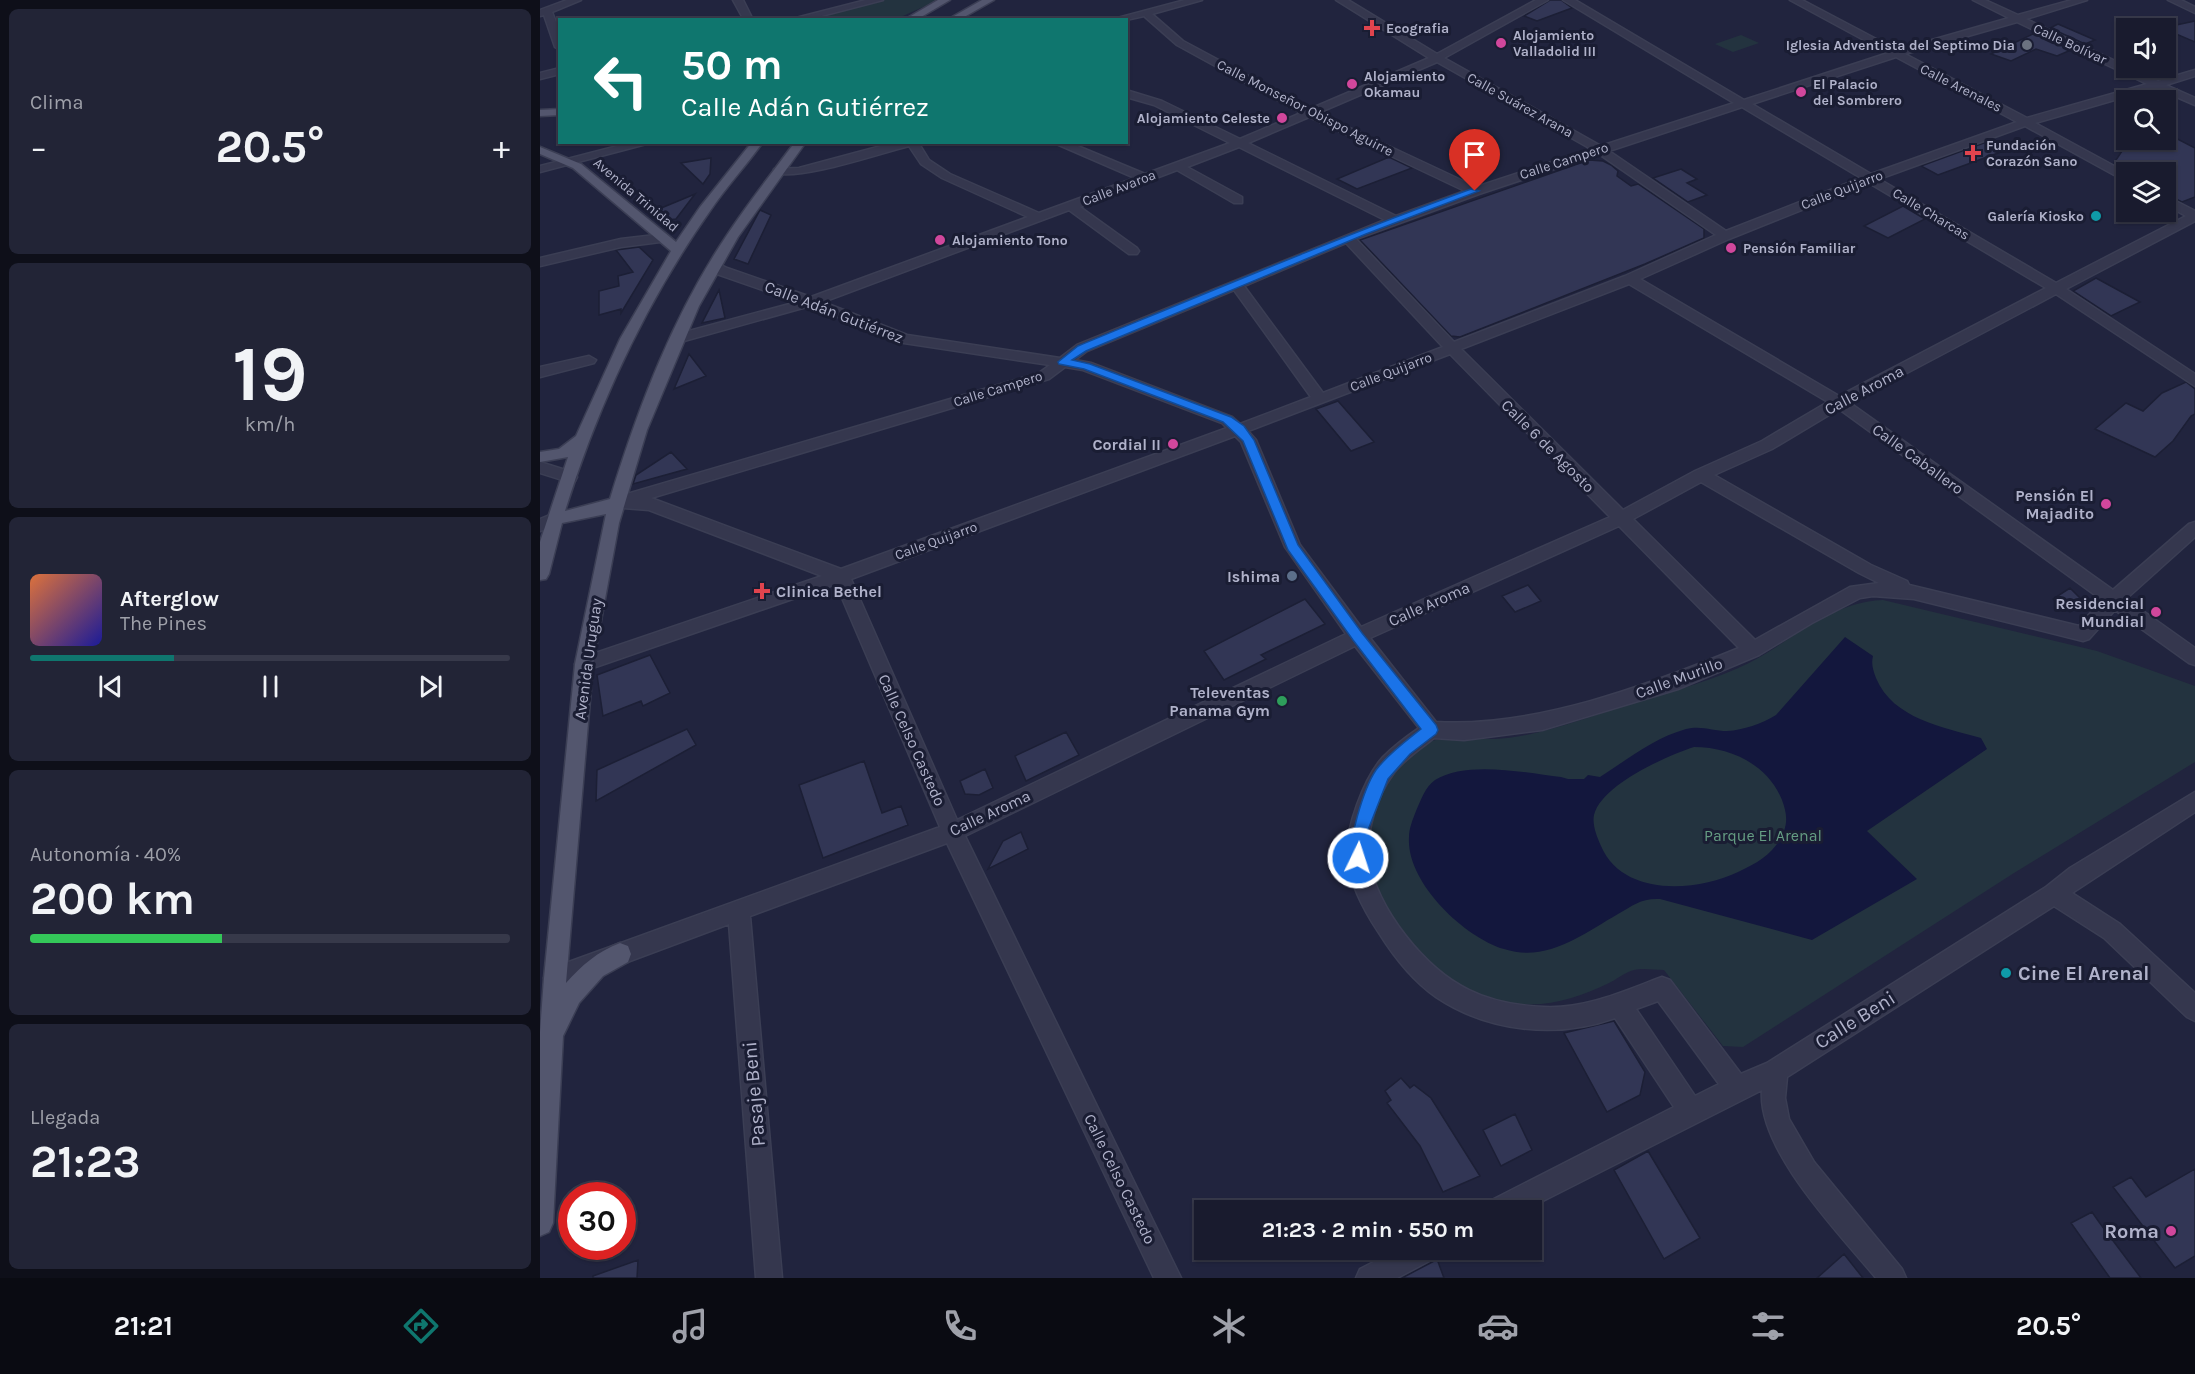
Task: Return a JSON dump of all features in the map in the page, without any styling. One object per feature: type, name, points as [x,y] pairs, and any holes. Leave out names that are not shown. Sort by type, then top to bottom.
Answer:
[{"type":"main road","points":[[912,18],[945,0]]},
{"type":"main road","points":[[955,18],[989,0]]},
{"type":"main road","points":[[540,113],[558,112]]},
{"type":"main road","points":[[540,574],[547,522],[569,477],[582,439],[621,352],[678,250],[705,208],[756,144]]},
{"type":"main road","name":"Avenida Uruguay","points":[[540,1223],[551,1036],[548,981],[584,664],[616,502],[639,430],[692,306],[715,266],[778,171],[799,144]]},
{"type":"main road","name":"Avenida Trinidad","points":[[540,150],[568,161],[678,250]]},
{"type":"main road","points":[[540,457],[563,453],[582,439]]},
{"type":"main road","points":[[547,522],[602,509],[616,502]]},
{"type":"main road","points":[[551,1036],[571,995],[595,968],[620,954]]},
{"type":"street","points":[[558,43],[544,12],[576,0]]},
{"type":"street","points":[[738,0],[748,18]]},
{"type":"street","points":[[799,18],[855,2],[878,0]]},
{"type":"street","points":[[1122,18],[1197,0]]},
{"type":"street","name":"Calle Suárez Arana","points":[[1341,0],[1437,58],[1600,150],[1725,236]]},
{"type":"street","name":"Calle Avaroa","points":[[680,338],[811,302],[1240,143],[1437,58],[1543,0]]},
{"type":"street","name":"Calle Charcas","points":[[1568,0],[2057,289],[2195,381]]},
{"type":"street","name":"Calle Arenales","points":[[1795,0],[2116,172]]},
{"type":"street","name":"Calle Bolívar","points":[[1978,0],[2195,102]]},
{"type":"street","name":"Calle Campero","points":[[616,502],[1044,376],[1082,348],[1394,220],[1475,191],[1895,54],[2082,0]]},
{"type":"street","points":[[2173,0],[2195,10]]},
{"type":"street","name":"Calle Monseñor Obispo Aguirre","points":[[1145,12],[1180,43],[1309,113],[1475,191]]},
{"type":"street","points":[[540,76],[558,72]]},
{"type":"street","name":"Calle Quijarro","points":[[584,664],[841,576],[1453,349],[1630,279],[1725,236],[1871,178],[2026,122],[2195,73]]},
{"type":"street","points":[[1128,94],[1158,103],[1394,220]]},
{"type":"street","points":[[540,168],[640,144]]},
{"type":"street","points":[[778,171],[799,171],[903,144]]},
{"type":"street","points":[[912,144],[925,162],[946,176],[1040,218]]},
{"type":"street","points":[[1062,144],[1145,178]]},
{"type":"street","points":[[1177,166],[1238,200]]},
{"type":"street","points":[[1071,206],[1133,251]]},
{"type":"street","points":[[2176,206],[2195,216]]},
{"type":"street","name":"Calle Aroma","points":[[548,981],[952,832],[1358,636],[1620,519],[1701,475],[1767,445],[1839,402],[2195,216]]},
{"type":"street","points":[[540,262],[621,243],[664,238]]},
{"type":"street","name":"Calle 6 de Agosto","points":[[1348,238],[1620,519],[1753,650]]},
{"type":"street","name":"Calle Adán Gutiérrez","points":[[715,266],[722,271],[811,302],[904,339],[1086,366],[1227,420],[1240,429]]},
{"type":"street","name":"Calle Caballero","points":[[1630,279],[1839,402],[2195,658]]},
{"type":"street","points":[[1236,284],[1320,399]]},
{"type":"street","points":[[540,372],[589,360]]},
{"type":"street","points":[[1240,429],[1248,440],[1293,547],[1431,730],[1405,750],[1382,775],[1360,830],[1358,858],[1366,885],[1372,903],[1394,938],[1436,983],[1459,998],[1486,1008],[1525,1017],[1560,1019],[1619,1004],[1662,988],[1737,1088]]},
{"type":"street","points":[[540,466],[569,477]]},
{"type":"street","name":"Calle Murillo","points":[[1701,475],[1865,569],[1914,592]]},
{"type":"street","points":[[616,502],[651,504],[841,576]]},
{"type":"street","name":"Calle Murillo","points":[[1431,730],[1464,732],[1542,722],[1678,681],[1753,650],[1806,618],[1856,592],[1873,589],[1914,592],[2083,634],[2114,599],[2195,528]]},
{"type":"street","name":"Calle Celso Castedo","points":[[841,576],[952,832],[1168,1278]]},
{"type":"street","name":"Calle Beni","points":[[1518,1200],[1691,1111],[1775,1071],[2055,894],[2078,875],[2195,801]]},
{"type":"street","points":[[2055,894],[2112,931],[2195,1009]]},
{"type":"street","name":"Pasaje Beni","points":[[739,910],[770,1278]]},
{"type":"street","points":[[1619,1004],[1691,1111]]},
{"type":"street","points":[[1775,1071],[1773,1098],[1777,1123],[1805,1171],[1893,1278]]},
{"type":"street","points":[[1369,1278],[1404,1260]]},
{"type":"green space","points":[[885,0],[939,0],[898,18],[808,18]]},
{"type":"green space","points":[[1741,35],[1759,43],[1733,52],[1715,44]]},
{"type":"green space","name":"Parque El Arenal","points":[[1883,600],[2097,651],[2195,686],[2195,762],[2014,873],[1743,1047],[1723,1046],[1664,970],[1645,969],[1627,972],[1607,984],[1566,1000],[1543,1004],[1499,1001],[1480,995],[1447,977],[1420,951],[1394,918],[1382,898],[1374,875],[1371,828],[1376,805],[1386,784],[1399,764],[1417,748],[1434,740],[1511,738],[1529,734],[1695,684],[1749,663],[1846,607]]},
{"type":"shaded area","points":[[1845,637],[1873,656],[1872,662],[1876,678],[1894,703],[1921,719],[1981,738],[1987,749],[1867,831],[1917,879],[1812,940],[1653,899],[1633,905],[1564,944],[1535,952],[1520,952],[1488,943],[1472,933],[1440,905],[1417,872],[1411,854],[1409,837],[1411,824],[1429,786],[1435,780],[1448,774],[1480,769],[1568,779],[1584,779],[1588,775],[1600,777],[1674,733],[1697,728],[1727,731],[1740,729],[1758,724],[1776,715]],"holes":[[[1694,747],[1721,750],[1747,760],[1768,777],[1776,788],[1782,800],[1786,819],[1780,839],[1771,851],[1753,864],[1721,879],[1682,886],[1662,886],[1643,882],[1626,874],[1611,863],[1594,827],[1594,815],[1599,804],[1622,782],[1653,764]]]},
{"type":"building","points":[[1550,0],[1561,0],[1572,8],[1537,21],[1524,16]]},
{"type":"building","points":[[2195,21],[2195,42],[2176,34],[2176,25]]},
{"type":"building","points":[[2058,24],[2095,40],[2085,44],[2050,28]]},
{"type":"building","name":"Iglesia Adventista del Septimo Dia","points":[[2035,33],[2071,50],[2057,56],[2036,49],[2011,61],[1991,54]]},
{"type":"building","points":[[2176,138],[2195,148],[2195,197],[2182,202],[2176,199],[2176,162],[2114,163],[2123,150],[2176,150]]},
{"type":"building","points":[[1992,140],[2009,149],[1938,175],[1921,166]]},
{"type":"building","points":[[1389,157],[1412,168],[1357,189],[1337,179]]},
{"type":"building","points":[[711,158],[710,174],[703,184],[681,163]]},
{"type":"building","points":[[1589,160],[1603,161],[1611,165],[1618,171],[1617,176],[1631,186],[1638,184],[1704,229],[1704,238],[1645,264],[1460,337],[1451,336],[1360,240]]},
{"type":"building","points":[[1681,169],[1697,179],[1687,183],[1707,195],[1688,202],[1653,178]]},
{"type":"building","points":[[695,194],[676,219],[668,220],[654,211]]},
{"type":"building","points":[[1903,206],[1925,219],[1888,238],[1864,226]]},
{"type":"building","points":[[760,210],[771,215],[748,264],[734,259]]},
{"type":"building","points":[[639,247],[653,260],[621,313],[621,309],[599,315],[599,291],[619,286],[618,276],[633,272],[616,250]]},
{"type":"building","points":[[2096,278],[2140,302],[2111,316],[2073,291]]},
{"type":"building","points":[[719,290],[725,318],[702,323]]},
{"type":"building","points":[[689,354],[706,376],[674,389]]},
{"type":"building","points":[[2186,382],[2195,389],[2195,414],[2191,416],[2173,441],[2155,457],[2095,429],[2126,403],[2143,411],[2162,393]]},
{"type":"building","points":[[1338,401],[1374,442],[1351,451],[1316,409]]},
{"type":"building","points":[[671,452],[687,469],[633,484],[636,475]]},
{"type":"building","points":[[1528,585],[1541,601],[1515,612],[1502,596]]},
{"type":"building","points":[[2070,588],[2081,599],[2080,605],[2070,612],[2053,599]]},
{"type":"building","points":[[1305,599],[1325,624],[1261,655],[1266,659],[1224,680],[1204,651]]},
{"type":"building","points":[[650,655],[670,693],[643,706],[641,701],[603,716],[597,675]]},
{"type":"building","points":[[687,729],[696,745],[596,801],[597,770]]},
{"type":"building","points":[[1066,732],[1079,755],[1026,781],[1015,756]]},
{"type":"building","points":[[864,761],[882,813],[901,806],[908,825],[823,858],[799,785]]},
{"type":"building","points":[[985,769],[993,788],[979,795],[965,794],[960,781]]},
{"type":"building","points":[[1021,832],[1028,849],[988,869],[1003,841]]},
{"type":"building","points":[[1614,1021],[1645,1072],[1640,1095],[1607,1112],[1564,1033]]},
{"type":"building","points":[[1401,1078],[1410,1088],[1414,1085],[1431,1098],[1480,1176],[1443,1192],[1420,1146],[1387,1103],[1391,1100],[1385,1091]]},
{"type":"building","points":[[1515,1114],[1532,1150],[1501,1166],[1483,1130]]},
{"type":"building","points":[[1648,1151],[1700,1238],[1664,1259],[1614,1170]]},
{"type":"building","name":"Roma","points":[[2195,1169],[2195,1256],[2175,1268],[2113,1187],[2131,1177],[2146,1197]]},
{"type":"building","points":[[2092,1212],[2141,1278],[2110,1278],[2071,1223]]},
{"type":"building","points":[[1844,1254],[1863,1278],[1817,1278]]},
{"type":"building","points":[[638,1260],[637,1278],[593,1278],[593,1276]]},
{"type":"building","points":[[1437,1260],[1444,1278],[1402,1278]]},
{"type":"place","name":"Ecografia","points":[[1372,28]]},
{"type":"place","name":"Alojamiento Valladolid III","points":[[1501,43]]},
{"type":"place","name":"Iglesia Adventista del Septimo Dia","points":[[2027,45]]},
{"type":"place","name":"Alojamiento Okamau","points":[[1352,84]]},
{"type":"place","name":"El Palacio del Sombrero","points":[[1801,92]]},
{"type":"place","name":"Alojamiento Celeste","points":[[1282,118]]},
{"type":"place","name":"Fundación Corazón Sano","points":[[1973,153]]},
{"type":"place","name":"Galería Kiosko","points":[[2096,216]]},
{"type":"place","name":"Alojamiento Tono","points":[[940,240]]},
{"type":"place","name":"Pensión Familiar","points":[[1731,248]]},
{"type":"place","name":"Cordial II","points":[[1173,444]]},
{"type":"place","name":"Pensión El Majadito","points":[[2106,504]]},
{"type":"place","name":"Ishima","points":[[1292,576]]},
{"type":"place","name":"Clinica Bethel","points":[[762,591]]},
{"type":"place","name":"Residencial Mundial","points":[[2156,612]]},
{"type":"place","name":"Televentas Panama Gym","points":[[1282,701]]},
{"type":"place","name":"Cine El Arenal","points":[[2006,973]]},
{"type":"place","name":"Roma","points":[[2171,1231]]},
{"type":"route","points":[[1358,858],[1360,830],[1382,775],[1405,750],[1431,730],[1293,547],[1248,440],[1240,429],[1227,420],[1086,366],[1063,362],[1082,348],[1254,276],[1363,232],[1475,191]]}]
